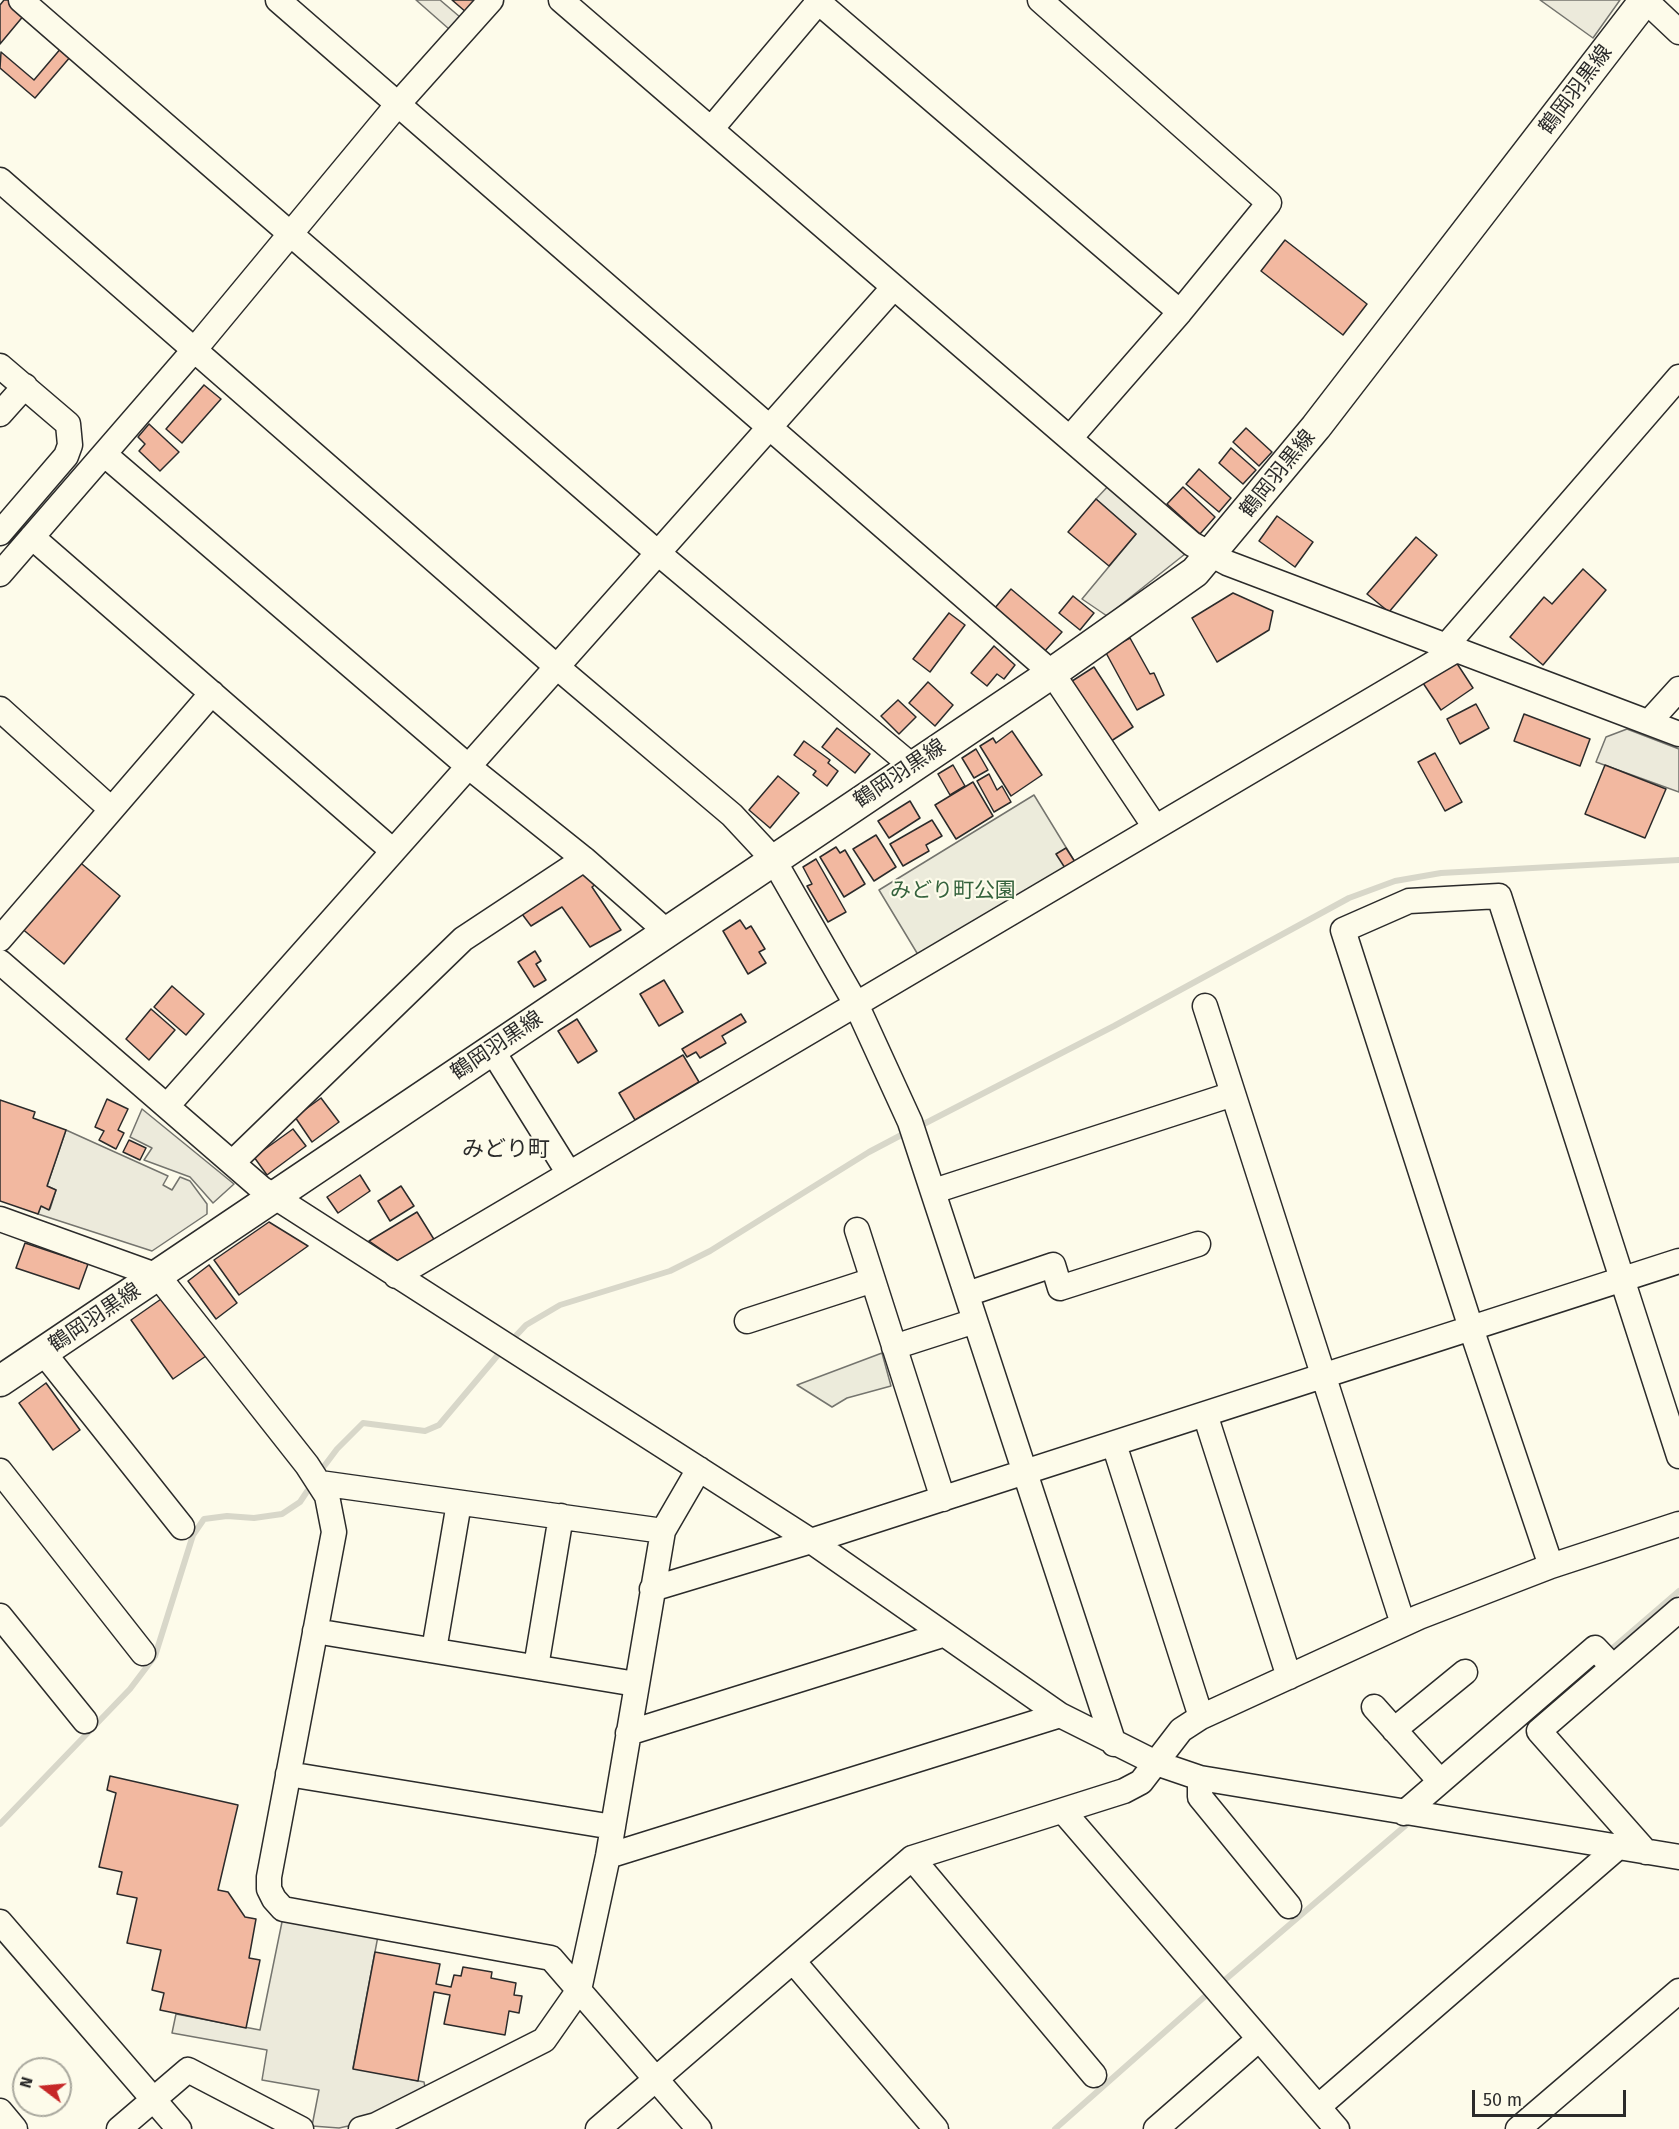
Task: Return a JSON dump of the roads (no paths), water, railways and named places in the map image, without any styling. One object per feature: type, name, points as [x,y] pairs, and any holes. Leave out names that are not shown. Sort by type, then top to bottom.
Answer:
[{"type":"main road","name":"鶴岡羽黒線","points":[[3,1375],[43,1352],[158,1276],[666,931],[1148,608],[1195,572],[1212,555],[1476,222],[1645,0]]},
{"type":"street","points":[[21,0],[658,553],[912,766]]},
{"type":"street","points":[[278,0],[771,426],[1052,673],[1155,827]]},
{"type":"street","points":[[0,574],[195,349],[398,104],[491,0]]},
{"type":"street","points":[[561,0],[1192,544],[1212,555],[1679,734]]},
{"type":"street","points":[[1040,0],[1269,203],[1180,312],[1070,438]]},
{"type":"street","points":[[1645,0],[1679,33]]},
{"type":"street","points":[[712,128],[818,1],[1180,312]]},
{"type":"street","points":[[0,180],[557,667],[732,815],[773,860],[856,1004],[914,1132],[1114,1744]]},
{"type":"street","points":[[167,1106],[894,287]]},
{"type":"street","points":[[0,366],[68,424],[70,445],[66,456],[0,534]]},
{"type":"street","points":[[396,1276],[568,1172],[1155,827],[1451,648],[1679,377]]},
{"type":"street","points":[[0,414],[25,387]]},
{"type":"street","points":[[104,454],[469,767],[584,859],[666,931]]},
{"type":"street","points":[[32,537],[393,851]]},
{"type":"street","points":[[1650,722],[1679,688]]},
{"type":"street","points":[[0,939],[212,693]]},
{"type":"street","points":[[0,709],[111,809]]},
{"type":"street","points":[[233,1162],[463,939],[584,859]]},
{"type":"street","points":[[1551,1566],[1471,1328],[1343,930],[1409,901],[1500,896],[1679,1456]]},
{"type":"street","points":[[0,962],[261,1188],[811,1541],[942,1635],[1060,1715],[1114,1744],[1156,1763],[1200,1778],[1404,1814],[1679,1857]]},
{"type":"street","points":[[1205,1006],[1403,1624]]},
{"type":"street","points":[[492,1050],[568,1172]]},
{"type":"street","points":[[934,1191],[1233,1094]]},
{"type":"street","points":[[0,1219],[158,1276],[315,1476],[333,1515],[334,1532],[269,1877],[269,1888],[283,1909],[551,1958],[699,2129]]},
{"type":"street","points":[[857,1230],[943,1499]]},
{"type":"street","points":[[967,1294],[1053,1265],[1060,1288],[1197,1244]]},
{"type":"street","points":[[652,1589],[943,1499],[1679,1261]]},
{"type":"street","points":[[747,1321],[873,1280]]},
{"type":"street","points":[[894,1347],[975,1321]]},
{"type":"street","points":[[43,1352],[182,1527]]},
{"type":"street","points":[[1205,1414],[1289,1677]]},
{"type":"street","points":[[1114,1444],[1201,1717]]},
{"type":"street","points":[[361,2129],[396,2123],[544,2040],[579,1990],[608,1857],[663,1531],[699,1469]]},
{"type":"street","points":[[0,1471],[142,1653]]},
{"type":"street","points":[[315,1476],[459,1503],[663,1531]]},
{"type":"street","points":[[434,1650],[459,1503]]},
{"type":"street","points":[[536,1667],[561,1516]]},
{"type":"street","points":[[598,2129],[912,1858],[1124,1791],[1141,1782],[1181,1730],[1201,1717],[1403,1624],[1551,1566],[1679,1524]]},
{"type":"street","points":[[1646,1852],[1539,1731],[1679,1610]]},
{"type":"street","points":[[0,1616],[85,1721]]},
{"type":"street","points":[[315,1631],[636,1684]]},
{"type":"street","points":[[628,1733],[942,1635]]},
{"type":"street","points":[[1404,1814],[1594,1648],[1613,1667]]},
{"type":"street","points":[[1394,1730],[1465,1672]]},
{"type":"street","points":[[1374,1707],[1440,1781]]},
{"type":"street","points":[[608,1857],[1060,1715]]},
{"type":"street","points":[[288,1774],[613,1827]]},
{"type":"street","points":[[1200,1778],[1200,1797],[1288,1906]]},
{"type":"street","points":[[1064,1811],[1335,2128]]},
{"type":"street","points":[[1318,2107],[1617,1848]]},
{"type":"street","points":[[912,1858],[1094,2075]]},
{"type":"street","points":[[0,1922],[178,2129]]},
{"type":"street","points":[[793,1961],[936,2129]]},
{"type":"street","points":[[1518,2129],[1679,1991]]},
{"type":"street","points":[[1156,2129],[1259,2039]]},
{"type":"street","points":[[119,2129],[188,2070],[301,2129]]},
{"type":"street","points":[[0,2111],[15,2129]]},
{"type":"waterway","points":[[916,1128],[1114,1026],[1349,898],[1395,881],[1441,873],[1679,860]]},
{"type":"waterway","points":[[510,1342],[526,1325],[560,1305],[670,1271],[710,1251],[869,1152],[907,1132]]},
{"type":"waterway","points":[[319,1473],[337,1449],[363,1423],[425,1431],[439,1425],[503,1349]]},
{"type":"waterway","points":[[0,1824],[130,1689],[155,1656],[193,1535],[204,1519],[227,1516],[254,1518],[282,1514],[300,1502],[312,1484]]},
{"type":"waterway","points":[[1607,1653],[1679,1591]]},
{"type":"waterway","points":[[1219,1985],[1412,1820]]},
{"type":"waterway","points":[[1055,2129],[1211,1991]]},
{"type":"district","name":"みどり町","points":[[506,1150]]},
{"type":"park label","name":"みどり町公園","points":[[953,891]]}]
